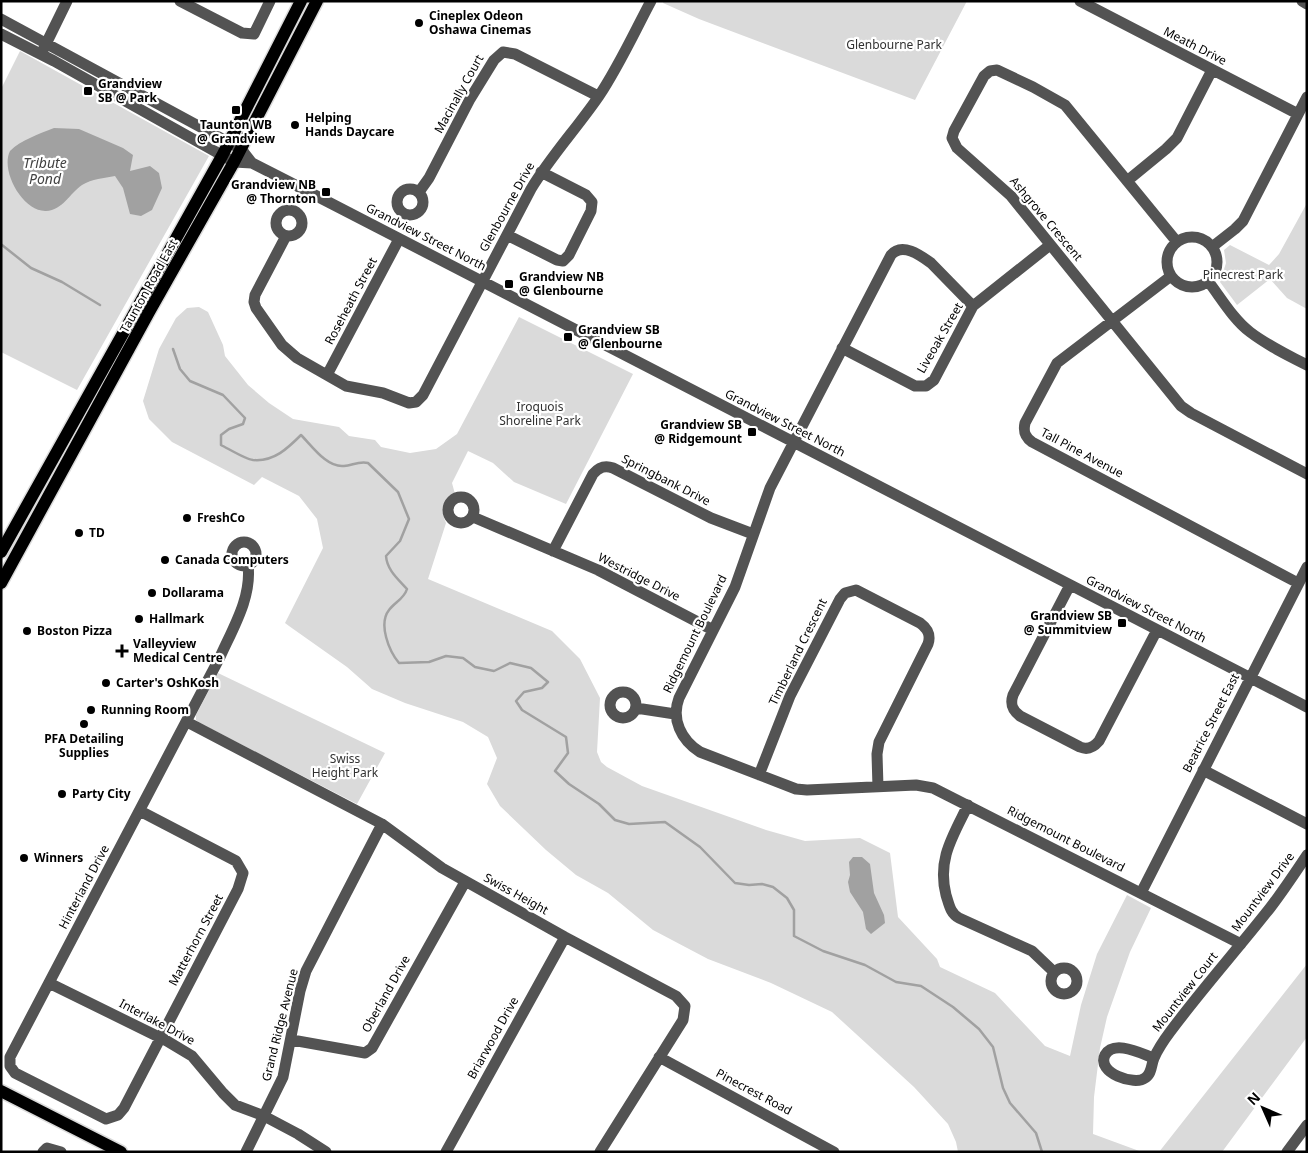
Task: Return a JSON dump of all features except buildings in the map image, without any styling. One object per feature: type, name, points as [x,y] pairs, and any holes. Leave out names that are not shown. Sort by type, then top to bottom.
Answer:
[{"type":"main road","name":"Taunton Road East","points":[[1,552],[222,156],[301,1]]},
{"type":"main road","name":"Taunton Road East","points":[[1,583],[149,312],[234,162],[317,1]]},
{"type":"main road","points":[[1,1091],[121,1152]]},
{"type":"street","points":[[41,54],[67,1]]},
{"type":"street","points":[[180,1],[242,33],[254,34],[270,1]]},
{"type":"street","name":"Glenbourne Drive","points":[[327,375],[346,386],[388,394],[409,403],[416,402],[423,395],[541,172],[598,96],[651,1]]},
{"type":"street","name":"Meath Drive","points":[[1080,1],[1298,114]]},
{"type":"street","points":[[1302,1],[1307,4]]},
{"type":"street","name":"Grandview Street North","points":[[1,19],[241,149],[252,163]]},
{"type":"street","name":"Grandview Street North","points":[[1,34],[41,54],[222,156],[234,162],[252,163],[1307,707]]},
{"type":"street","name":"Macinally Court","points":[[418,192],[429,178],[476,88],[500,54],[507,52],[515,54],[598,96]]},
{"type":"street","name":"Ashgrove Crescent","points":[[1177,242],[1066,106],[1000,71],[994,70],[987,73],[981,80],[954,131],[953,142],[959,150],[1006,191],[1184,409],[1307,474]]},
{"type":"street","points":[[1127,181],[1177,138],[1212,70]]},
{"type":"street","points":[[114,96],[120,83]]},
{"type":"street","points":[[1212,247],[1243,221],[1307,97]]},
{"type":"street","points":[[507,234],[557,260],[563,261],[568,255],[591,211],[592,202],[586,195],[541,172]]},
{"type":"street","points":[[286,236],[255,295],[254,305],[288,351],[327,375]]},
{"type":"street","points":[[1199,238],[1212,247],[1216,261],[1213,275],[1208,281],[1195,287],[1188,287],[1171,276],[1167,262],[1172,248],[1177,242],[1184,239],[1199,238]]},
{"type":"street","name":"Roseheath Street","points":[[327,375],[399,239]]},
{"type":"street","name":"Liveoak Street","points":[[842,348],[915,386],[926,386],[934,380],[973,306],[1050,245]]},
{"type":"street","name":"Ridgemount Boulevard","points":[[973,306],[928,261],[910,251],[899,249],[889,258],[770,488],[735,587],[680,694],[675,714],[682,734],[695,748],[706,754],[804,790],[925,785],[942,791],[1240,944]]},
{"type":"street","name":"Tall Pine Avenue","points":[[1171,276],[1054,366],[1025,423],[1024,431],[1027,438],[1298,583]]},
{"type":"street","points":[[1208,281],[1248,331],[1307,365]]},
{"type":"street","name":"Springbank Drive","points":[[553,551],[593,474],[596,470],[605,466],[613,468],[711,518],[753,534]]},
{"type":"street","name":"Westridge Drive","points":[[472,517],[602,573],[712,630]]},
{"type":"street","name":"Hinterland Drive","points":[[106,1119],[15,1073],[10,1066],[12,1051],[187,722],[241,611],[248,580],[248,564]]},
{"type":"street","name":"Beatrice Street East","points":[[1141,893],[1307,566]]},
{"type":"street","points":[[1070,585],[1013,695],[1011,704],[1020,716],[1080,747],[1089,748],[1094,746],[1099,741],[1157,630]]},
{"type":"street","name":"Timberland Crescent","points":[[759,775],[790,696],[840,599],[845,593],[856,590],[920,623],[926,628],[929,635],[928,644],[879,742],[877,754],[878,787]]},
{"type":"street","points":[[636,708],[675,714]]},
{"type":"street","name":"Swiss Height","points":[[187,722],[382,824],[442,868],[465,882],[676,996],[685,1006],[683,1020],[600,1152]]},
{"type":"street","points":[[1203,770],[1307,824]]},
{"type":"street","points":[[968,805],[947,849],[943,865],[944,887],[951,911],[959,918],[1032,951],[1054,972]]},
{"type":"street","name":"Matterhorn Street","points":[[106,1119],[118,1115],[124,1108],[238,889],[243,873],[236,861],[140,811]]},
{"type":"street","name":"Grand Ridge Avenue","points":[[246,1152],[284,1077],[300,991],[306,971],[382,824]]},
{"type":"street","name":"Mountview Drive","points":[[1240,944],[1280,895],[1307,855]]},
{"type":"street","name":"Oberland Drive","points":[[292,1040],[364,1053],[372,1048],[465,882]]},
{"type":"street","name":"Briarwood Drive","points":[[446,1152],[565,937]]},
{"type":"street","name":"Mountview Court","points":[[1154,1058],[1168,1034],[1240,944]]},
{"type":"street","name":"Interlake Drive","points":[[49,983],[192,1056],[223,1093],[236,1105],[264,1116]]},
{"type":"street","name":"Pinecrest Road","points":[[660,1057],[834,1152]]},
{"type":"street","points":[[264,1116],[298,1134],[326,1152]]},
{"type":"street","points":[[1287,1152],[1307,1125]]},
{"type":"street","points":[[42,1152],[47,1148],[61,1152]]},
{"type":"green space","name":"Glenbourne Park","points":[[664,1],[967,1],[915,100],[699,19],[663,3]]},
{"type":"green space","points":[[20,51],[209,156],[77,390],[1,352],[1,89]]},
{"type":"green space","name":"Pinecrest Park","points":[[1307,203],[1307,309],[1287,298],[1270,279],[1237,305],[1220,282],[1226,263],[1224,250],[1230,245],[1269,265],[1279,254]]},
{"type":"green space","name":"Iroquois Shoreline Park","points":[[199,307],[208,312],[223,345],[225,356],[248,385],[269,403],[293,419],[339,427],[349,436],[375,440],[381,447],[410,453],[436,449],[457,434],[519,317],[633,374],[566,504],[514,482],[493,463],[468,451],[452,483],[455,494],[447,500],[443,507],[446,523],[428,579],[552,631],[580,659],[600,698],[597,752],[601,762],[607,767],[642,786],[766,830],[805,841],[860,838],[890,853],[898,917],[937,959],[940,967],[995,993],[1045,1046],[1070,1056],[1081,1005],[1097,954],[1127,895],[1151,908],[1130,952],[1107,1017],[1100,1048],[1094,1097],[1093,1134],[1142,1152],[958,1152],[948,1124],[914,1087],[832,1012],[771,983],[708,959],[653,930],[608,893],[576,875],[546,850],[500,806],[487,784],[497,758],[488,737],[463,722],[405,703],[372,689],[347,667],[285,623],[323,548],[317,519],[299,496],[262,477],[254,485],[172,442],[149,419],[143,401],[159,349],[176,318],[187,308]]},
{"type":"green space","name":"Swiss Height Park","points":[[218,673],[385,753],[357,804],[198,722],[196,715]]},
{"type":"green space","points":[[1307,964],[1307,1037],[1222,1152],[1159,1152]]},
{"type":"water","name":"Tribute Pond","points":[[54,128],[79,129],[123,148],[133,155],[130,171],[150,166],[159,173],[162,188],[152,210],[141,216],[130,214],[123,188],[115,176],[94,180],[82,185],[61,205],[52,210],[37,210],[29,205],[22,198],[11,179],[8,169],[10,151],[25,140]]},
{"type":"water","points":[[853,857],[862,857],[870,864],[874,893],[884,915],[885,923],[871,934],[866,929],[863,912],[850,892],[848,882],[850,875],[849,862]]},
{"type":"waterway","points":[[1,246],[31,268],[62,282],[100,305]]},
{"type":"waterway","points":[[173,349],[180,369],[190,381],[223,395],[245,418],[243,424],[229,429],[221,435],[221,445],[246,458],[261,460],[280,453],[301,435],[320,455],[332,464],[344,466],[368,463],[398,492],[409,519],[400,541],[386,556],[391,570],[407,589],[404,595],[389,610],[386,616],[385,630],[389,645],[399,663],[429,662],[446,656],[463,658],[475,667],[494,671],[510,663],[531,668],[548,682],[542,688],[524,692],[516,701],[522,710],[566,737],[568,753],[555,771],[569,784],[599,804],[615,820],[629,824],[665,822],[700,847],[735,883],[762,884],[773,887],[787,898],[794,910],[794,936],[823,951],[865,965],[896,982],[921,986],[953,1007],[979,1029],[993,1047],[1003,1088],[1010,1103],[1036,1133],[1042,1152]]},
{"type":"place","name":"Cineplex Odeon Oshawa Cinemas","points":[[419,23]]},
{"type":"place","name":"Grandview SB @ Park","points":[[88,91]]},
{"type":"place","name":"Taunton WB @ Grandview","points":[[236,110]]},
{"type":"place","name":"Helping Hands Daycare","points":[[295,125]]},
{"type":"place","name":"Grandview NB @ Thornton","points":[[326,192]]},
{"type":"place","name":"Grandview NB @ Glenbourne","points":[[509,284]]},
{"type":"place","name":"Grandview SB @ Glenbourne","points":[[568,337]]},
{"type":"place","name":"Grandview SB @ Ridgemount","points":[[752,432]]},
{"type":"place","name":"FreshCo","points":[[187,518]]},
{"type":"place","name":"TD","points":[[79,533]]},
{"type":"place","name":"Canada Computers","points":[[165,560]]},
{"type":"place","name":"Dollarama","points":[[152,593]]},
{"type":"place","name":"Hallmark","points":[[139,619]]},
{"type":"place","name":"Grandview SB @ Summitview","points":[[1122,623]]},
{"type":"place","name":"Boston Pizza","points":[[27,631]]},
{"type":"place","name":"Valleyview Medical Centre","points":[[122,651]]},
{"type":"place","name":"Carter's OshKosh","points":[[106,683]]},
{"type":"place","name":"Running Room","points":[[91,710]]},
{"type":"place","name":"PFA Detailing Supplies","points":[[84,724]]},
{"type":"place","name":"Party City","points":[[62,794]]},
{"type":"place","name":"Winners","points":[[24,858]]}]
